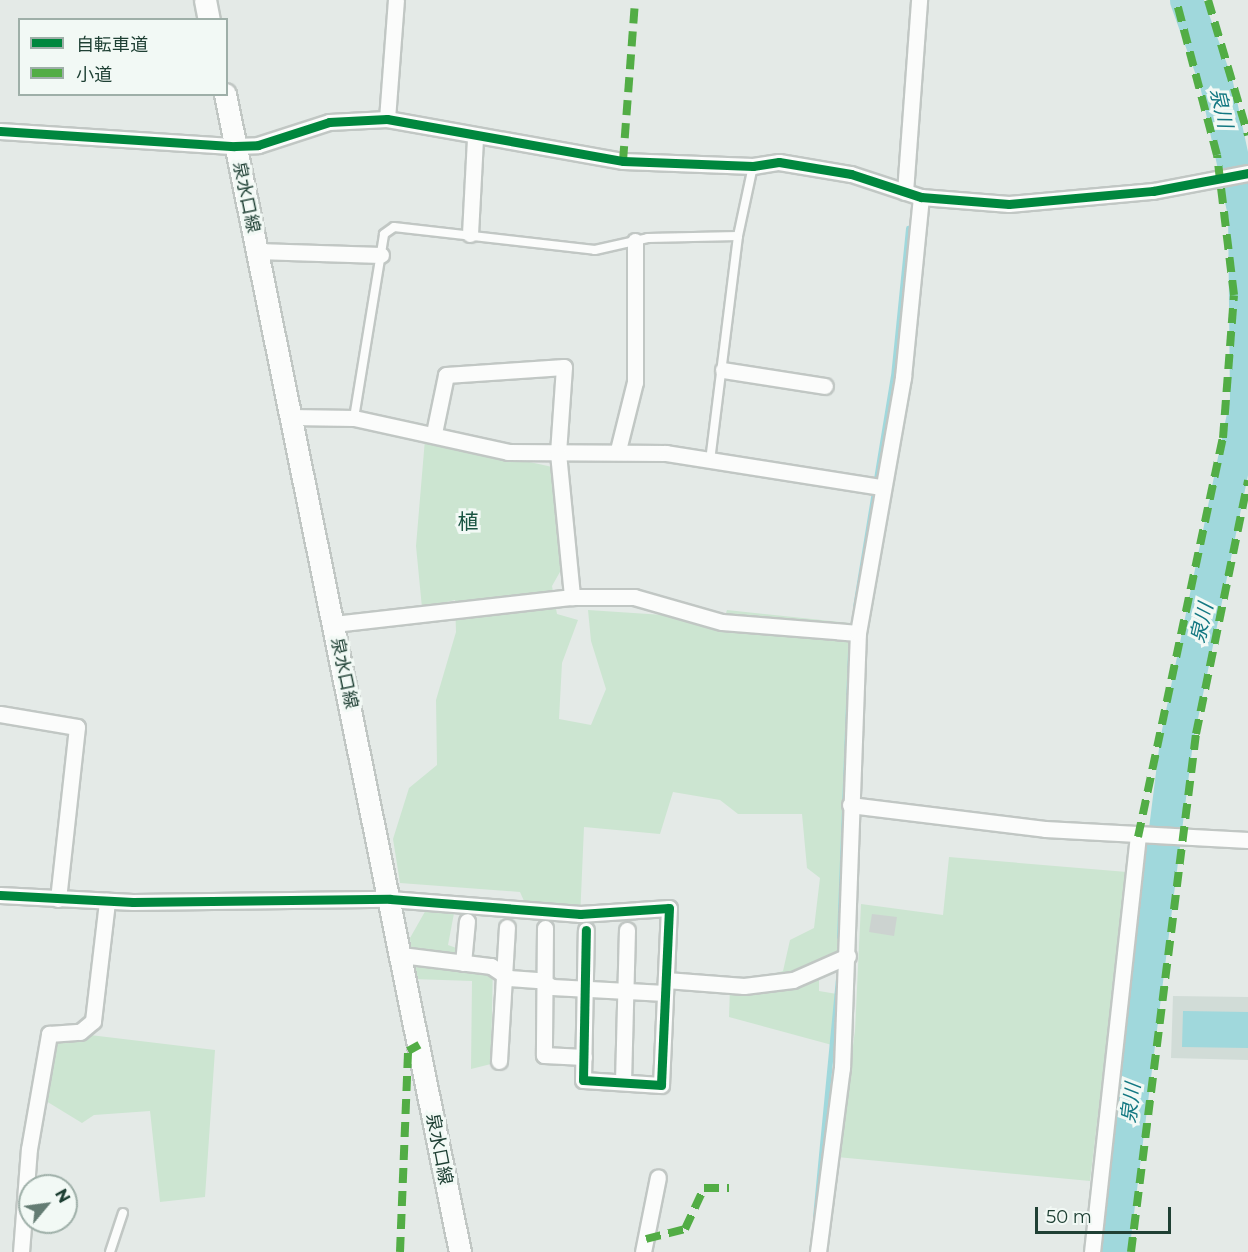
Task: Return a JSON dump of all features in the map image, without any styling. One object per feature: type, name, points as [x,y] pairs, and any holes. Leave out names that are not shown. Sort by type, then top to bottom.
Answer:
[{"type":"main road","points":[[205,0],[209,18]]},
{"type":"main road","name":"泉水口線","points":[[225,96],[460,1252]]},
{"type":"street","points":[[387,119],[396,0]]},
{"type":"street","points":[[905,192],[919,0]]},
{"type":"street","points":[[0,131],[235,146],[258,145],[329,122],[387,119],[475,137],[623,161],[753,166],[779,162],[851,174],[921,197],[1009,204],[1154,191],[1248,173]]},
{"type":"street","points":[[470,234],[475,137]]},
{"type":"street","points":[[818,1252],[842,1068],[848,956],[850,805],[858,633],[880,487],[903,376],[921,197]]},
{"type":"street","points":[[618,450],[634,382],[635,241]]},
{"type":"street","points":[[257,251],[381,255]]},
{"type":"street","points":[[434,433],[446,375],[564,367],[558,453],[572,597]]},
{"type":"street","points":[[723,370],[825,386]]},
{"type":"street","points":[[291,417],[354,418],[434,433],[508,452],[558,453],[618,450],[880,487]]},
{"type":"street","points":[[334,624],[572,597],[634,597],[722,622],[858,633]]},
{"type":"street","points":[[0,714],[77,727],[58,899]]},
{"type":"street","points":[[850,805],[1145,837],[1248,840]]},
{"type":"street","points":[[1092,1252],[1145,837]]},
{"type":"street","points":[[0,896],[107,901],[390,899],[580,914],[669,908],[662,1085],[584,1080],[586,930]]},
{"type":"street","points":[[21,1252],[29,1149],[49,1034],[80,1032],[93,1021],[107,901]]},
{"type":"street","points":[[463,963],[467,921]]},
{"type":"street","points":[[499,1061],[507,927]]},
{"type":"street","points":[[545,928],[544,1055],[584,1057]]},
{"type":"street","points":[[623,1082],[627,930]]},
{"type":"street","points":[[401,955],[491,966],[504,975],[545,983],[585,989],[626,991],[665,986],[744,986],[792,980],[848,956]]},
{"type":"street","points":[[643,1252],[658,1177]]},
{"type":"lane","points":[[710,462],[738,236],[753,166]]},
{"type":"lane","points":[[354,418],[384,234],[394,227],[595,250],[635,241],[738,236]]},
{"type":"lane","points":[[110,1252],[123,1214]]},
{"type":"shaded area","points":[[1173,996],[1248,997],[1248,1060],[1171,1058]]},
{"type":"green space","points":[[425,439],[566,470],[572,498],[569,556],[552,586],[557,614],[578,620],[562,663],[559,719],[591,725],[606,689],[591,641],[588,610],[724,619],[727,610],[850,623],[841,949],[819,962],[819,991],[837,994],[832,1045],[729,1017],[730,987],[783,971],[790,940],[814,928],[820,878],[807,868],[802,814],[738,814],[720,800],[673,792],[660,834],[584,827],[580,919],[533,921],[520,892],[400,883],[393,839],[409,788],[437,765],[436,700],[456,632],[455,600],[422,608],[416,546]]},
{"type":"green space","points":[[949,857],[1127,872],[1090,1181],[837,1157],[855,1031],[861,904],[943,915]]},
{"type":"green space","points":[[427,908],[455,908],[448,945],[493,961],[491,1064],[471,1069],[472,981],[413,979],[410,938]]},
{"type":"green space","points":[[90,1035],[215,1050],[205,1197],[160,1202],[150,1111],[94,1115],[82,1123],[46,1101],[57,1040]]},
{"type":"water","points":[[1183,1011],[1248,1012],[1248,1048],[1182,1047]]},
{"type":"building","points":[[872,914],[897,917],[894,936],[869,932]]},
{"type":"waterway","name":"泉川","points":[[1112,1252],[1176,741],[1246,399],[1244,214],[1216,83],[1186,0]]},
{"type":"waterway","points":[[855,607],[893,376],[908,228]]},
{"type":"waterway","points":[[839,937],[850,649]]},
{"type":"waterway","points":[[815,1217],[838,979]]},
{"type":"marked path","points":[[623,161],[635,0]]},
{"type":"marked path","points":[[1138,837],[1223,438],[1234,295],[1217,155],[1176,0]]},
{"type":"marked path","points":[[1208,0],[1248,135]]},
{"type":"marked path","points":[[1131,1252],[1196,734],[1248,480]]},
{"type":"marked path","points":[[400,1252],[408,1051],[419,1045]]},
{"type":"marked path","points":[[646,1239],[685,1229],[704,1188],[729,1188]]},
{"type":"cycle path","points":[[0,131],[235,146],[258,145],[329,122],[387,119],[623,161],[753,166],[779,162],[851,174],[921,197],[1009,204],[1153,191],[1248,173]]},
{"type":"cycle path","points":[[0,895],[133,902],[390,899],[580,914],[669,908],[661,1085],[583,1080],[586,930]]},
{"type":"district","name":"植","points":[[468,522]]}]
